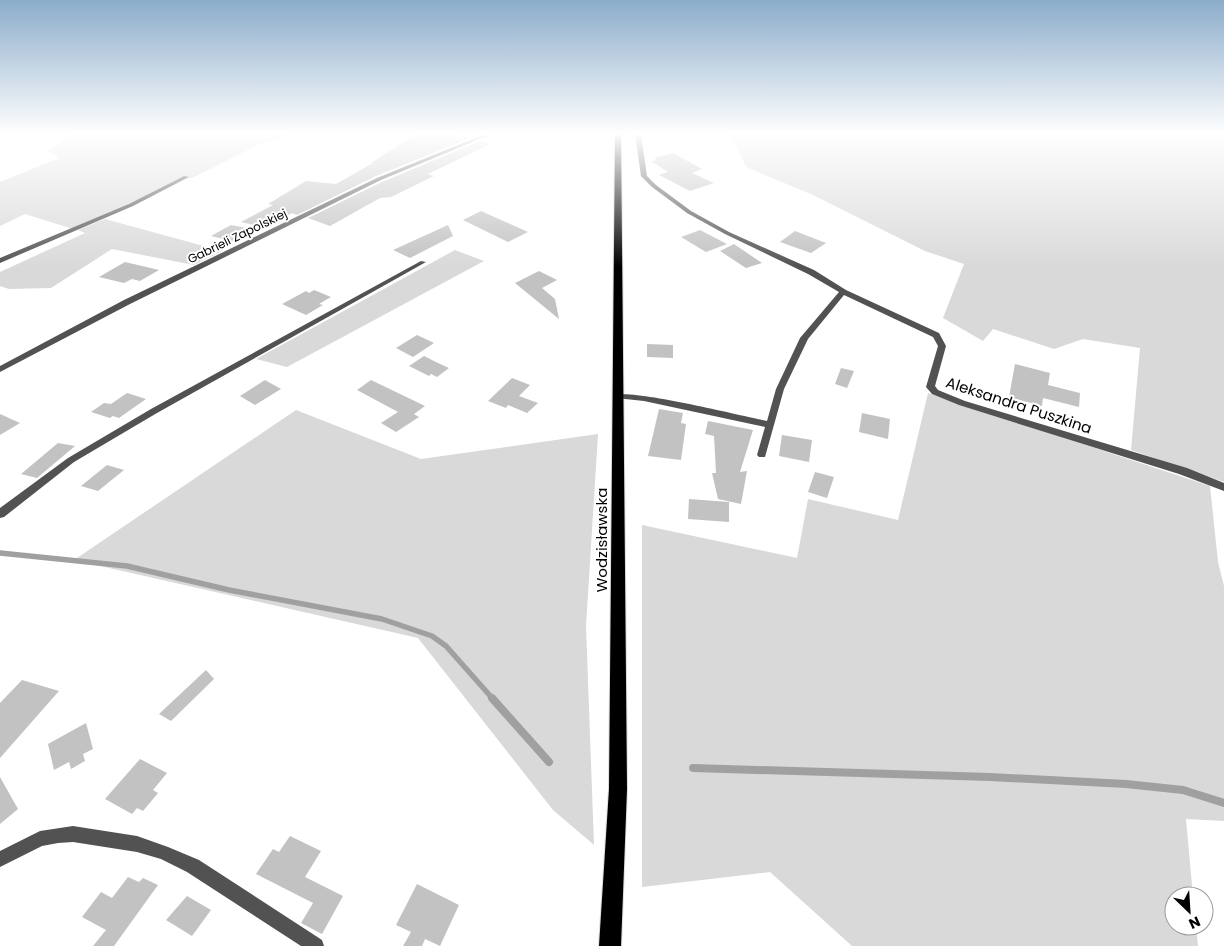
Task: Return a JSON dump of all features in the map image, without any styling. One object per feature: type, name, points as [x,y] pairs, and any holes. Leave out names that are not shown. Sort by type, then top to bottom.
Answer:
[{"type":"main road","name":"Wodzisławska","points":[[610,946],[618,789],[618,178]]},
{"type":"street","points":[[0,261],[131,205],[184,178]]},
{"type":"street","name":"Gabrieli Zapolskiej","points":[[0,369],[127,302],[382,178]]},
{"type":"street","name":"Aleksandra Puszkina","points":[[646,178],[689,212],[727,233],[811,272],[843,292],[936,335],[942,346],[930,387],[935,392],[962,403],[1183,471],[1224,487]]},
{"type":"street","points":[[0,514],[71,460],[154,411],[423,262]]},
{"type":"street","points":[[762,455],[780,389],[804,338],[843,292]]},
{"type":"street","points":[[619,396],[644,398],[771,425]]},
{"type":"street","points":[[0,859],[40,839],[58,835],[73,834],[146,847],[163,852],[193,866],[316,946]]},
{"type":"shaded area","points":[[9,178],[179,178],[128,205],[73,229],[25,214],[0,226],[0,182]]},
{"type":"shaded area","points":[[773,178],[1224,178],[1224,482],[1131,450],[1140,348],[1083,339],[1054,349],[993,329],[983,341],[943,318],[964,264],[925,251],[813,195]]},
{"type":"shaded area","points":[[105,219],[222,251],[194,265],[112,249],[51,288],[9,289],[0,286],[0,272],[85,233],[78,230]]},
{"type":"shaded area","points":[[455,250],[484,261],[287,367],[256,359]]},
{"type":"shaded area","points":[[928,393],[1210,486],[1218,562],[1224,586],[1224,821],[1186,819],[1192,886],[1164,886],[1164,936],[1197,936],[1198,946],[852,946],[770,872],[642,887],[642,525],[797,558],[808,499],[898,520]]},
{"type":"shaded area","points":[[296,410],[421,459],[598,434],[586,626],[594,845],[553,810],[418,638],[74,560]]},
{"type":"building","points":[[346,178],[372,178],[297,215],[292,213],[266,228],[241,222],[273,205],[268,204],[306,181],[336,184]]},
{"type":"building","points":[[391,178],[430,178],[391,197],[380,198],[330,226],[308,218]]},
{"type":"building","points":[[665,178],[703,178],[714,183],[690,191]]},
{"type":"building","points":[[481,211],[528,232],[508,242],[463,220]]},
{"type":"building","points":[[231,225],[252,229],[232,241],[211,236]]},
{"type":"building","points":[[448,225],[453,236],[410,258],[393,250]]},
{"type":"building","points":[[700,230],[727,244],[706,252],[681,237]]},
{"type":"building","points":[[795,231],[826,243],[811,253],[780,242]]},
{"type":"building","points":[[734,244],[762,263],[746,268],[720,251]]},
{"type":"building","points":[[125,262],[159,270],[140,281],[132,279],[124,283],[99,277]]},
{"type":"building","points":[[539,271],[557,280],[542,288],[555,299],[559,319],[515,283]]},
{"type":"building","points":[[314,290],[331,297],[319,304],[323,305],[306,315],[282,304],[306,291],[309,293]]},
{"type":"building","points":[[417,335],[434,343],[413,357],[396,348]]},
{"type":"building","points":[[647,344],[673,345],[673,358],[647,357]]},
{"type":"building","points":[[424,356],[449,368],[437,377],[431,374],[429,376],[409,366]]},
{"type":"building","points":[[1015,364],[1050,373],[1048,385],[1080,393],[1079,407],[1043,398],[1042,406],[1009,397]]},
{"type":"building","points":[[841,368],[854,371],[847,388],[835,384]]},
{"type":"building","points":[[512,378],[530,385],[519,396],[538,403],[527,413],[508,405],[506,408],[488,401]]},
{"type":"building","points":[[265,380],[281,389],[255,405],[240,396]]},
{"type":"building","points":[[371,380],[425,406],[414,414],[419,417],[396,432],[381,423],[398,412],[357,390]]},
{"type":"building","points":[[127,393],[146,399],[119,418],[113,416],[110,418],[91,412],[104,403],[111,404]]},
{"type":"building","points":[[659,409],[683,413],[681,423],[686,424],[681,460],[648,456]]},
{"type":"building","points":[[862,413],[890,419],[888,439],[859,432]]},
{"type":"building","points":[[0,414],[20,423],[0,435]]},
{"type":"building","points":[[708,421],[753,430],[740,472],[747,471],[741,504],[718,499],[712,473],[716,473],[714,436],[705,434]]},
{"type":"building","points":[[782,435],[812,440],[809,462],[779,456]]},
{"type":"building","points":[[58,443],[75,446],[37,478],[21,474]]},
{"type":"building","points":[[107,465],[124,470],[98,491],[81,486]]},
{"type":"building","points":[[815,472],[834,477],[827,498],[808,492]]},
{"type":"building","points":[[689,499],[729,502],[729,522],[688,519]]},
{"type":"building","points":[[206,670],[214,679],[171,721],[159,714]]},
{"type":"building","points":[[22,680],[59,691],[0,758],[0,703]]},
{"type":"building","points":[[86,723],[93,749],[83,754],[85,761],[71,769],[69,762],[54,770],[48,744]]},
{"type":"building","points":[[140,759],[167,773],[153,790],[158,793],[143,811],[137,808],[132,814],[105,799]]},
{"type":"building","points":[[0,777],[18,809],[0,824]]},
{"type":"building","points":[[290,836],[321,851],[305,877],[343,896],[322,934],[301,923],[313,903],[256,874],[273,849],[279,852]]},
{"type":"building","points":[[128,877],[139,882],[143,878],[158,885],[114,946],[93,946],[106,930],[82,917],[101,892],[112,898]]},
{"type":"building","points":[[417,884],[459,905],[440,946],[425,939],[422,946],[403,946],[411,932],[396,925]]},
{"type":"building","points":[[187,896],[211,910],[192,936],[166,920]]},
{"type":"waterway","points":[[0,553],[127,566],[229,590],[382,619],[432,636],[446,646],[493,699]]},
{"type":"waterway","points":[[492,698],[549,762]]},
{"type":"waterway","points":[[693,768],[990,777],[1126,784],[1183,790],[1224,803]]}]
